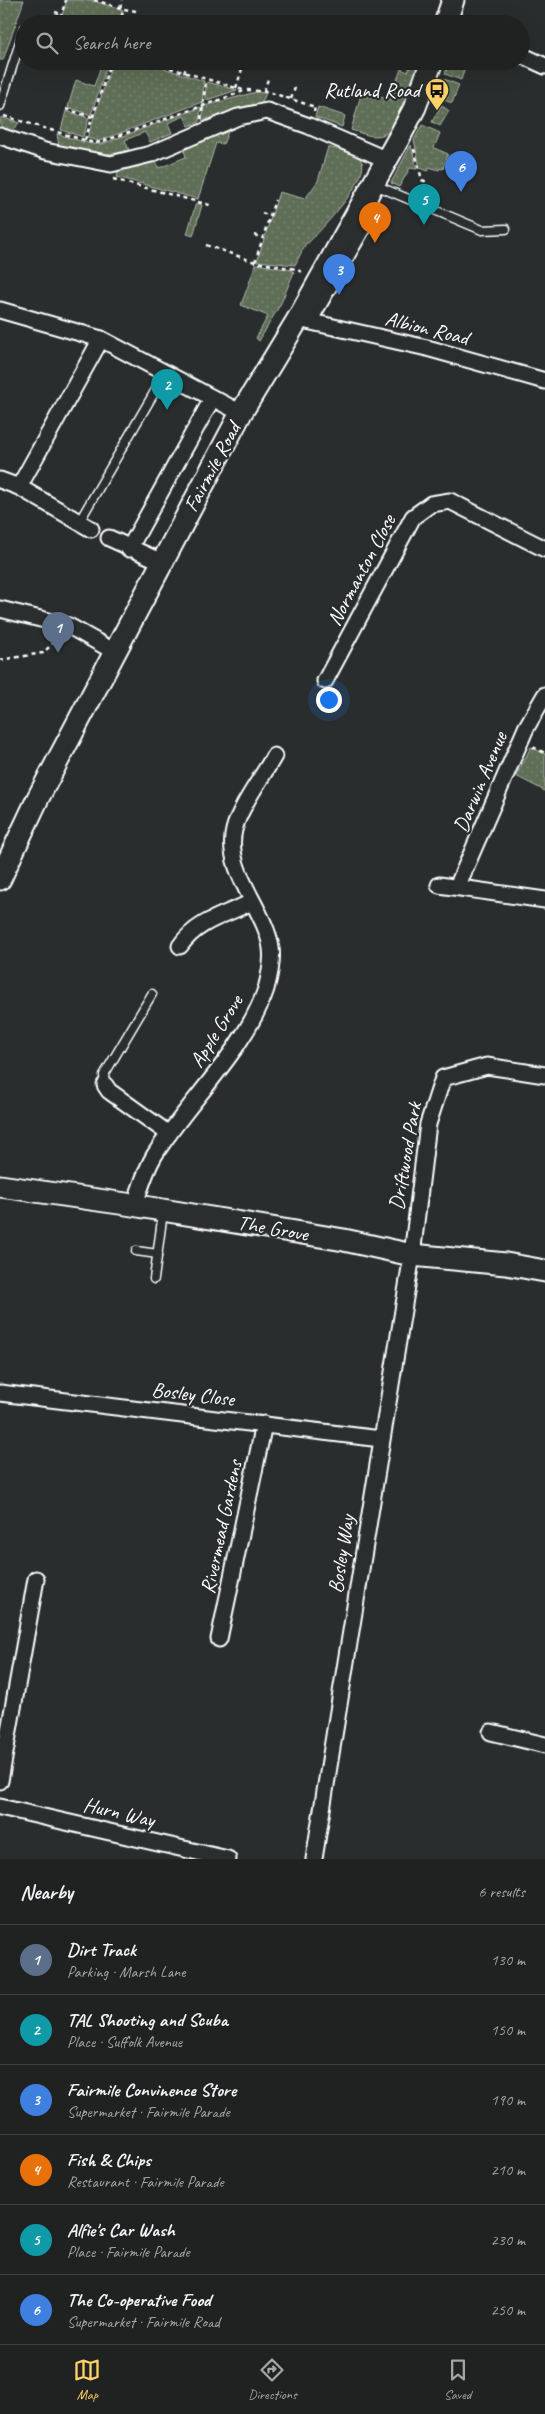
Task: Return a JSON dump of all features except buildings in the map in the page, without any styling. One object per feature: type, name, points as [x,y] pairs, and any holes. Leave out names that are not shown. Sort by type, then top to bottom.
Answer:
[{"type":"main road","points":[[448,15],[453,0]]},
{"type":"main road","name":"Fairmile Road","points":[[0,878],[38,798],[240,414],[304,320],[319,282],[415,107],[429,70]]},
{"type":"main road","name":"The Grove","points":[[0,1186],[163,1210],[344,1240],[412,1255],[506,1264],[545,1271]]},
{"type":"street","points":[[530,59],[545,66]]},
{"type":"street","points":[[0,136],[45,151],[111,164],[151,154],[238,117],[268,111],[310,126],[387,160]]},
{"type":"street","points":[[304,320],[372,211],[370,189]]},
{"type":"street","points":[[0,310],[101,339],[240,414]]},
{"type":"street","name":"Albion Road","points":[[304,320],[426,348],[545,380]]},
{"type":"street","points":[[19,487],[101,339]]},
{"type":"street","name":"Fairmile Road","points":[[130,549],[212,399]]},
{"type":"street","points":[[0,480],[19,487],[85,525]]},
{"type":"street","name":"Normanton Close","points":[[333,675],[413,517],[431,504],[450,501],[545,550]]},
{"type":"street","points":[[109,538],[162,562]]},
{"type":"street","points":[[0,609],[69,626],[115,652]]},
{"type":"street","name":"Darwin Avenue","points":[[458,887],[526,728],[545,695]]},
{"type":"street","name":"Apple Grove","points":[[134,1206],[152,1158],[210,1082],[250,1023],[266,989],[271,949],[240,876],[233,843],[234,830],[274,756]]},
{"type":"street","points":[[439,885],[545,900]]},
{"type":"street","points":[[180,946],[188,934],[202,923],[252,902]]},
{"type":"street","name":"Driftwood Park","points":[[412,1255],[428,1124],[443,1078],[486,1066],[545,1075]]},
{"type":"street","points":[[105,1085],[109,1091],[169,1134]]},
{"type":"street","name":"Bosley Way","points":[[314,1859],[412,1255]]},
{"type":"street","name":"Bosley Close","points":[[0,1393],[381,1439]]},
{"type":"street","name":"Rivermead Gardens","points":[[218,1639],[264,1424]]},
{"type":"street","points":[[0,1781],[36,1578]]},
{"type":"street","points":[[491,1732],[545,1745]]},
{"type":"street","name":"Hurn Way","points":[[0,1807],[228,1859]]},
{"type":"lane","points":[[0,106],[15,58]]},
{"type":"lane","points":[[370,189],[482,230],[506,229]]},
{"type":"lane","points":[[85,525],[165,374]]},
{"type":"lane","points":[[105,1085],[104,1076],[152,994]]},
{"type":"lane","points":[[154,1279],[163,1210]]},
{"type":"lane","points":[[136,1252],[158,1254]]},
{"type":"path","points":[[55,12],[62,14],[66,0]]},
{"type":"path","points":[[94,0],[104,1],[136,11]]},
{"type":"path","points":[[121,15],[122,0]]},
{"type":"path","points":[[85,140],[109,70]]},
{"type":"path","points":[[174,70],[245,91]]},
{"type":"path","points":[[236,88],[242,70]]},
{"type":"path","points":[[264,91],[269,76]]},
{"type":"path","points":[[204,131],[200,122],[206,80]]},
{"type":"path","points":[[291,99],[296,85]]},
{"type":"path","points":[[1,115],[85,140],[101,142],[203,104],[245,91],[264,91],[315,107],[310,126]]},
{"type":"path","points":[[66,109],[92,117]]},
{"type":"path","points":[[400,136],[412,142],[422,180],[427,182]]},
{"type":"path","points":[[110,178],[214,206]]},
{"type":"path","points":[[255,262],[275,200]]},
{"type":"path","points":[[262,213],[270,216]]},
{"type":"path","points":[[254,235],[263,238]]},
{"type":"path","points":[[206,245],[255,262],[296,269],[319,282]]},
{"type":"path","points":[[0,660],[43,653],[69,626]]},
{"type":"green space","points":[[0,0],[24,0],[19,15],[15,15],[15,26],[3,60],[0,60]]},
{"type":"green space","points":[[67,0],[91,0],[123,10],[121,15],[62,15]]},
{"type":"green space","points":[[100,70],[105,70],[91,115],[68,107],[76,80],[94,86]]},
{"type":"green space","points":[[110,70],[169,70],[204,81],[202,102],[99,141],[87,138]]},
{"type":"green space","points":[[401,70],[408,72],[409,70],[417,70],[407,101],[391,130],[376,136],[351,130],[362,91],[390,100]]},
{"type":"green space","points":[[446,70],[464,70],[461,80],[445,74]]},
{"type":"green space","points":[[444,79],[459,85],[452,103],[439,98]]},
{"type":"green space","points":[[207,82],[237,90],[204,101]]},
{"type":"green space","points":[[256,92],[266,93],[260,107],[236,109],[202,121],[204,106]]},
{"type":"green space","points":[[441,105],[449,111],[440,126],[432,122]]},
{"type":"green space","points":[[201,107],[199,122],[189,126],[184,116],[168,123],[172,133],[150,142],[145,132],[125,140],[129,150],[103,154],[59,146],[57,134],[91,144],[102,144]]},
{"type":"green space","points":[[318,107],[345,116],[342,127],[315,117]]},
{"type":"green space","points":[[66,111],[89,118],[83,137],[61,130]]},
{"type":"green space","points":[[1,117],[19,123],[12,131],[5,130],[0,125]]},
{"type":"green space","points":[[422,125],[440,133],[434,148],[448,154],[443,169],[440,168],[439,170],[429,167],[428,171],[420,168],[414,140]]},
{"type":"green space","points":[[224,130],[228,132],[223,144],[216,143],[198,199],[117,177],[118,170],[154,158],[159,168],[186,157],[183,146]]},
{"type":"green space","points":[[411,145],[417,169],[410,168],[399,187],[391,183]]},
{"type":"green space","points":[[328,147],[351,153],[361,160],[363,168],[353,190],[323,227],[306,243],[295,265],[257,261],[279,192],[305,199],[318,181]]},
{"type":"green space","points":[[196,203],[202,205],[193,236],[187,234]]},
{"type":"green space","points":[[256,264],[292,270],[294,272],[281,303],[259,341],[256,338],[268,316],[241,305]]},
{"type":"green space","points":[[531,747],[545,754],[545,791],[516,776]]},
{"type":"place","name":"Rutland Road","points":[[437,111]]},
{"type":"place","name":"The Co-operative Food","points":[[461,192]]},
{"type":"place","name":"Alfie's Car Wash","points":[[424,225]]},
{"type":"place","name":"Fish & Chips","points":[[375,243]]},
{"type":"place","name":"Fairmile Convinence Store","points":[[339,295]]},
{"type":"place","name":"TAL Shooting and Scuba","points":[[167,410]]},
{"type":"place","name":"Dirt Track","points":[[58,653]]}]
